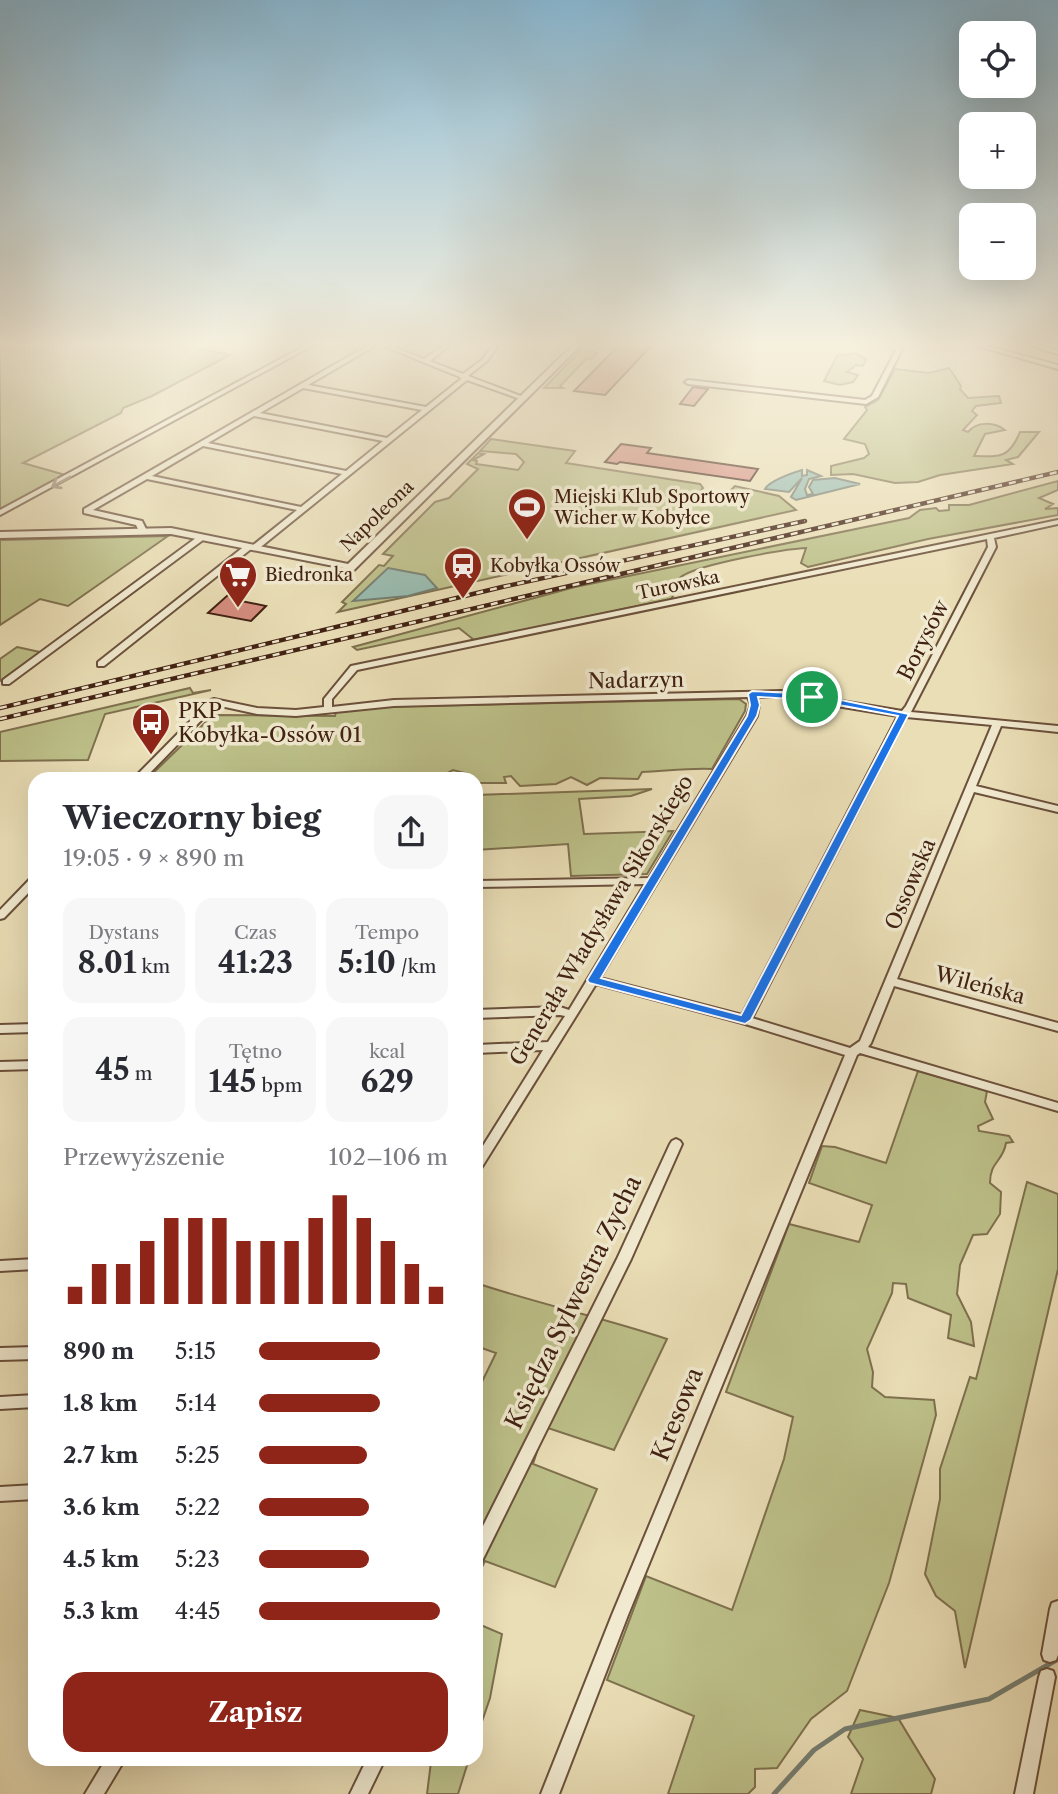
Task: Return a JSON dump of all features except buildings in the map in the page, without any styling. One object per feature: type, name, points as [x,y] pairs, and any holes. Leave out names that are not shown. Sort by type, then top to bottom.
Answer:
[{"type":"street","points":[[0,513],[159,427]]},
{"type":"street","points":[[142,531],[139,523],[87,512],[230,427]]},
{"type":"street","points":[[319,427],[388,440]]},
{"type":"street","points":[[101,664],[303,509],[405,427]]},
{"type":"street","name":"Napoleona","points":[[252,547],[350,568],[494,427]]},
{"type":"street","points":[[201,444],[347,473]]},
{"type":"street","points":[[146,477],[303,509]]},
{"type":"street","name":"Turowska","points":[[328,709],[328,699],[354,668],[1058,522]]},
{"type":"street","points":[[0,534],[171,531],[252,547]]},
{"type":"street","points":[[6,682],[203,537]]},
{"type":"street","name":"Borysów","points":[[745,1020],[992,547],[990,537]]},
{"type":"street","name":"Generała Władysława Sikorskiego","points":[[483,1156],[593,980],[752,716],[755,705],[752,694]]},
{"type":"street","name":"Nadarzyn","points":[[145,772],[214,702],[274,713],[394,703],[793,694],[904,714],[1056,729]]},
{"type":"street","points":[[1056,729],[1058,718]]},
{"type":"street","name":"Ossowska","points":[[855,1051],[865,1043],[997,724]]},
{"type":"street","points":[[971,788],[1058,808]]},
{"type":"street","points":[[483,884],[651,881]]},
{"type":"street","points":[[0,907],[26,889]]},
{"type":"street","points":[[0,916],[26,889]]},
{"type":"street","points":[[593,980],[1058,1107]]},
{"type":"street","name":"Wileńska","points":[[891,981],[1057,1023]]},
{"type":"street","points":[[483,1014],[560,1011],[571,1014]]},
{"type":"street","points":[[0,1029],[28,1028]]},
{"type":"street","points":[[483,1049],[551,1046]]},
{"type":"street","name":"Kresowa","points":[[550,1794],[630,1590],[855,1051]]},
{"type":"street","points":[[0,1066],[28,1065]]},
{"type":"street","name":"Księdza Sylwestra Zycha","points":[[483,1542],[624,1259],[676,1144]]},
{"type":"street","points":[[0,1266],[28,1264]]},
{"type":"street","points":[[0,1354],[28,1353]]},
{"type":"street","points":[[0,1403],[28,1401]]},
{"type":"street","points":[[0,1494],[28,1492]]},
{"type":"street","points":[[1050,1654],[1058,1609]]},
{"type":"street","points":[[1024,1794],[1047,1677]]},
{"type":"street","points":[[94,1794],[112,1766]]},
{"type":"street","points":[[359,1794],[373,1766]]},
{"type":"green space","points":[[0,427],[94,427],[23,463],[69,476],[0,512]]},
{"type":"green space","points":[[854,427],[966,427],[963,430],[968,432],[975,427],[999,427],[1005,430],[985,434],[974,456],[998,456],[1012,447],[1020,432],[1039,432],[1018,457],[1006,460],[1013,464],[940,475],[918,482],[895,483],[853,474],[831,475],[831,466],[864,458],[869,454],[865,444],[844,439]]},
{"type":"green space","name":"Miejski Klub Sportowy Wicher w Kobyłce","points":[[491,439],[575,451],[566,463],[700,484],[703,488],[698,494],[700,502],[719,498],[735,486],[779,496],[796,510],[338,612],[346,604],[342,602],[379,565],[384,566],[393,556],[383,554],[435,502],[449,498],[478,469],[467,464],[478,453],[484,454],[473,460],[477,461],[476,464],[518,470],[524,462],[516,454],[480,451]]},
{"type":"green space","points":[[1058,481],[1058,490],[1039,498],[1053,504],[1045,509],[1058,508],[1058,515],[928,539],[808,567],[801,563],[806,548],[762,554],[708,566],[684,575],[672,586],[678,589],[671,599],[474,640],[459,628],[357,650],[353,647],[575,587],[909,518],[920,510],[949,510],[949,505],[969,505]]},
{"type":"green space","points":[[168,536],[68,606],[40,599],[0,625],[0,540]]},
{"type":"green space","points":[[17,647],[40,652],[0,681],[0,659]]},
{"type":"green space","points":[[190,688],[193,693],[211,690],[105,714],[88,760],[0,761],[0,732]]},
{"type":"green space","points":[[739,699],[746,704],[745,711],[712,769],[642,772],[638,779],[600,778],[587,785],[571,777],[556,784],[520,786],[511,776],[504,777],[506,783],[483,783],[483,772],[453,770],[154,772],[213,715],[335,716],[336,712],[372,707]]},
{"type":"green space","points":[[652,789],[631,796],[579,799],[584,834],[673,831],[647,874],[571,876],[568,844],[483,850],[483,795]]},
{"type":"green space","points":[[918,1071],[987,1091],[985,1102],[993,1119],[978,1126],[979,1131],[1009,1136],[1013,1142],[1006,1143],[991,1176],[990,1183],[1001,1192],[1000,1214],[987,1234],[973,1235],[960,1265],[957,1294],[971,1322],[974,1346],[948,1338],[951,1315],[908,1298],[906,1284],[893,1283],[892,1293],[867,1349],[873,1372],[872,1387],[885,1397],[934,1400],[936,1415],[889,1583],[847,1691],[811,1719],[777,1768],[755,1769],[755,1787],[748,1794],[668,1794],[694,1716],[607,1680],[646,1576],[732,1610],[784,1459],[793,1417],[726,1392],[789,1224],[859,1242],[872,1205],[809,1183],[822,1146],[835,1147],[886,1163]]},
{"type":"green space","points":[[1027,1182],[1058,1194],[1058,1269],[965,1668],[955,1611],[936,1596],[925,1574],[940,1499],[940,1469],[970,1377],[976,1379]]},
{"type":"green space","points":[[483,1285],[667,1339],[614,1450],[545,1427],[533,1464],[597,1489],[555,1587],[485,1561],[483,1565],[483,1380],[496,1353],[483,1348]]},
{"type":"green space","points":[[483,1626],[502,1634],[490,1698],[483,1718]]},
{"type":"green space","points":[[860,1710],[898,1718],[935,1779],[931,1794],[851,1794],[863,1759],[848,1737]]},
{"type":"green space","points":[[430,1766],[467,1766],[458,1794],[427,1794]]},
{"type":"water","points":[[802,470],[802,476],[807,475],[807,470],[821,476],[809,479],[805,489],[807,495],[813,494],[809,487],[813,480],[835,478],[860,484],[796,500],[791,497],[802,478],[789,492],[765,489],[776,480],[798,471]]},
{"type":"water","points":[[388,568],[425,575],[437,588],[408,596],[353,601]]},
{"type":"waterway","points":[[774,1794],[814,1750],[845,1729],[989,1699],[1058,1659]]},
{"type":"railway","points":[[0,719],[1058,472]]},
{"type":"railway","points":[[0,708],[502,587],[805,521]]},
{"type":"place","name":"Miejski Klub Sportowy Wicher w Kobyłce","points":[[527,541]]},
{"type":"place","name":"Kobyłka Ossów","points":[[463,600]]},
{"type":"place","name":"Biedronka","points":[[238,609]]},
{"type":"place","name":"PKP Kobyłka-Ossów 01","points":[[151,756]]},
{"type":"route","points":[[752,694],[812,697],[904,714],[745,1020],[593,980],[752,716],[755,705],[752,694]]}]
